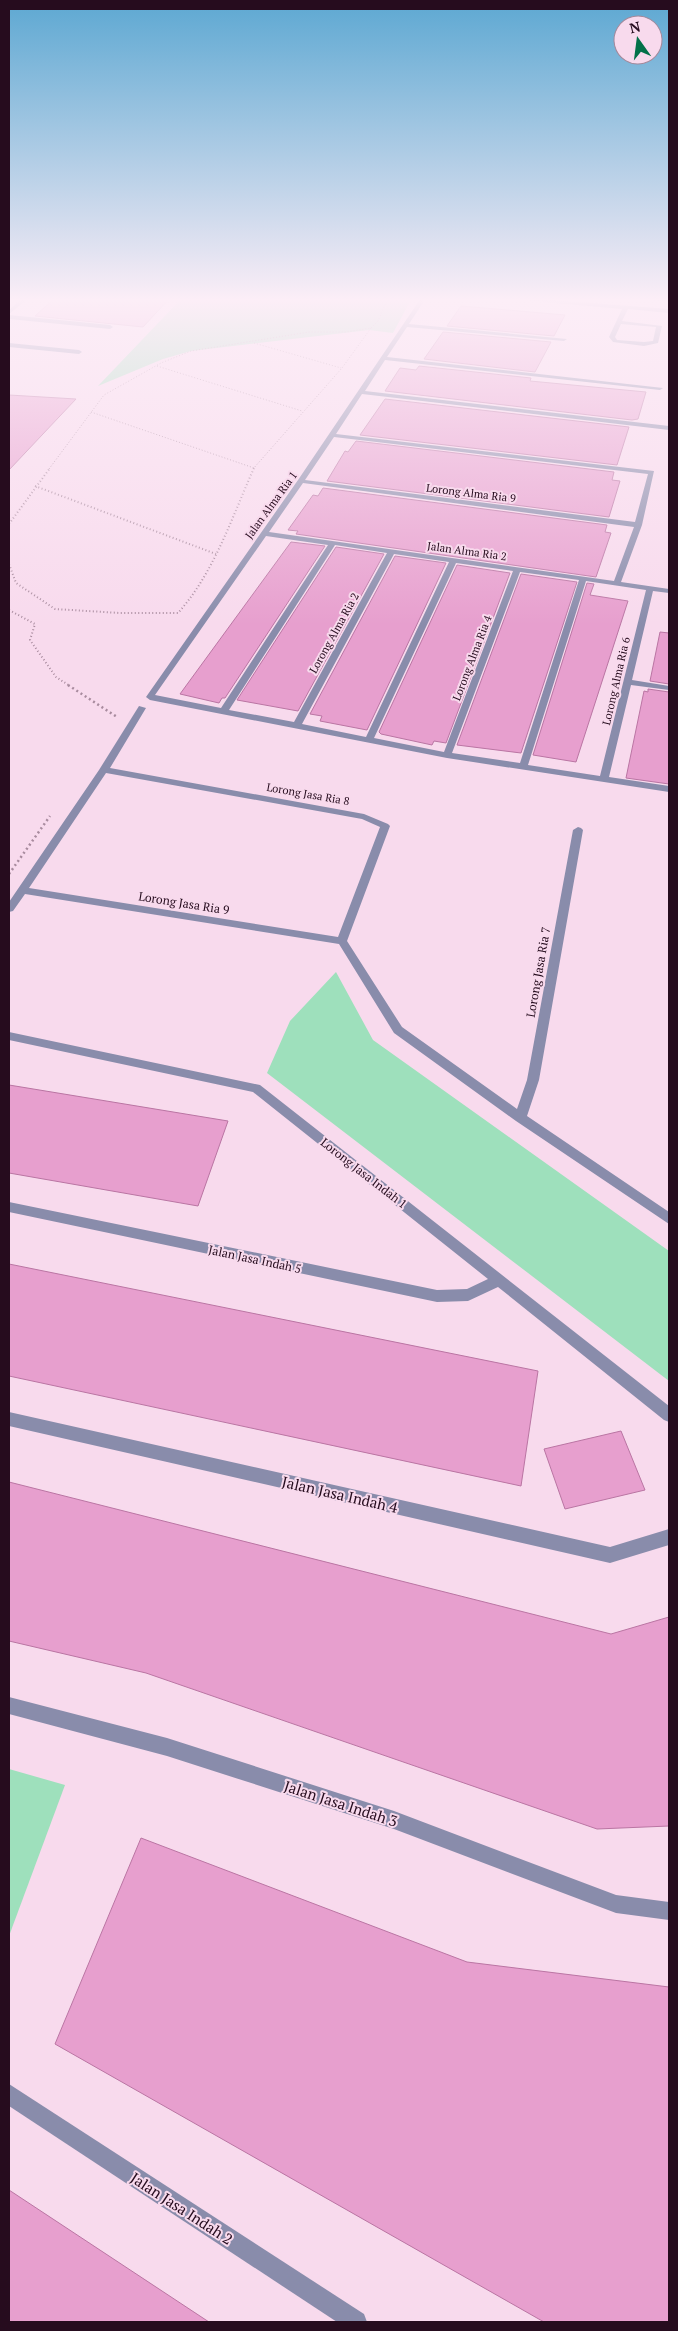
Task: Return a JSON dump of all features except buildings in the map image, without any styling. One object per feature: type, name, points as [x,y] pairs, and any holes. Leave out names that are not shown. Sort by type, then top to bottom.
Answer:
[{"type":"street","name":"Jalan Alma Ria 1","points":[[224,711],[150,696],[262,533],[301,482],[350,407]]},
{"type":"street","points":[[487,407],[669,428]]},
{"type":"street","points":[[332,435],[652,472],[638,525],[617,583]]},
{"type":"street","name":"Lorong Alma Ria 9","points":[[301,482],[638,525]]},
{"type":"street","name":"Jalan Alma Ria 2","points":[[262,533],[669,591]]},
{"type":"street","points":[[333,543],[224,711],[447,755],[669,789]]},
{"type":"street","name":"Lorong Alma Ria 2","points":[[296,726],[392,551]]},
{"type":"street","points":[[369,740],[454,560]]},
{"type":"street","name":"Lorong Alma Ria 4","points":[[447,755],[517,569]]},
{"type":"street","points":[[523,767],[584,578]]},
{"type":"street","name":"Lorong Alma Ria 6","points":[[604,780],[650,588]]},
{"type":"street","points":[[626,682],[669,688]]},
{"type":"street","points":[[9,909],[104,770],[142,708]]},
{"type":"street","name":"Lorong Jasa Ria 8","points":[[104,770],[364,816],[385,826],[342,941]]},
{"type":"street","name":"Lorong Jasa Ria 7","points":[[520,1118],[533,1080],[578,830]]},
{"type":"street","name":"Lorong Jasa Ria 9","points":[[22,890],[342,941]]},
{"type":"street","points":[[342,941],[398,1030],[520,1118],[669,1219]]},
{"type":"street","name":"Lorong Jasa Indah 1","points":[[9,1036],[256,1088],[669,1415]]},
{"type":"street","name":"Jalan Jasa Indah 5","points":[[9,1207],[436,1296],[468,1295],[499,1280]]},
{"type":"street","name":"Jalan Jasa Indah 4","points":[[9,1419],[610,1555],[669,1537]]},
{"type":"street","name":"Jalan Jasa Indah 3","points":[[9,1705],[168,1747],[394,1820],[616,1904],[669,1911]]},
{"type":"street","name":"Jalan Jasa Indah 2","points":[[9,2094],[356,2322]]},
{"type":"path","points":[[9,524],[94,407]]},
{"type":"path","points":[[288,407],[302,411]]},
{"type":"path","points":[[9,564],[10,573],[16,583],[55,609],[120,613],[178,613],[188,602],[216,554],[254,468],[306,407]]},
{"type":"path","points":[[90,412],[254,468]]},
{"type":"path","points":[[35,486],[216,554]]},
{"type":"path","points":[[9,610],[34,624],[30,640],[56,677],[118,718],[113,725]]},
{"type":"path","points":[[9,874],[53,811]]},
{"type":"green space","points":[[336,972],[373,1040],[669,1251],[669,1381],[267,1073],[290,1021]]},
{"type":"green space","points":[[9,1769],[65,1785],[9,1936]]}]
